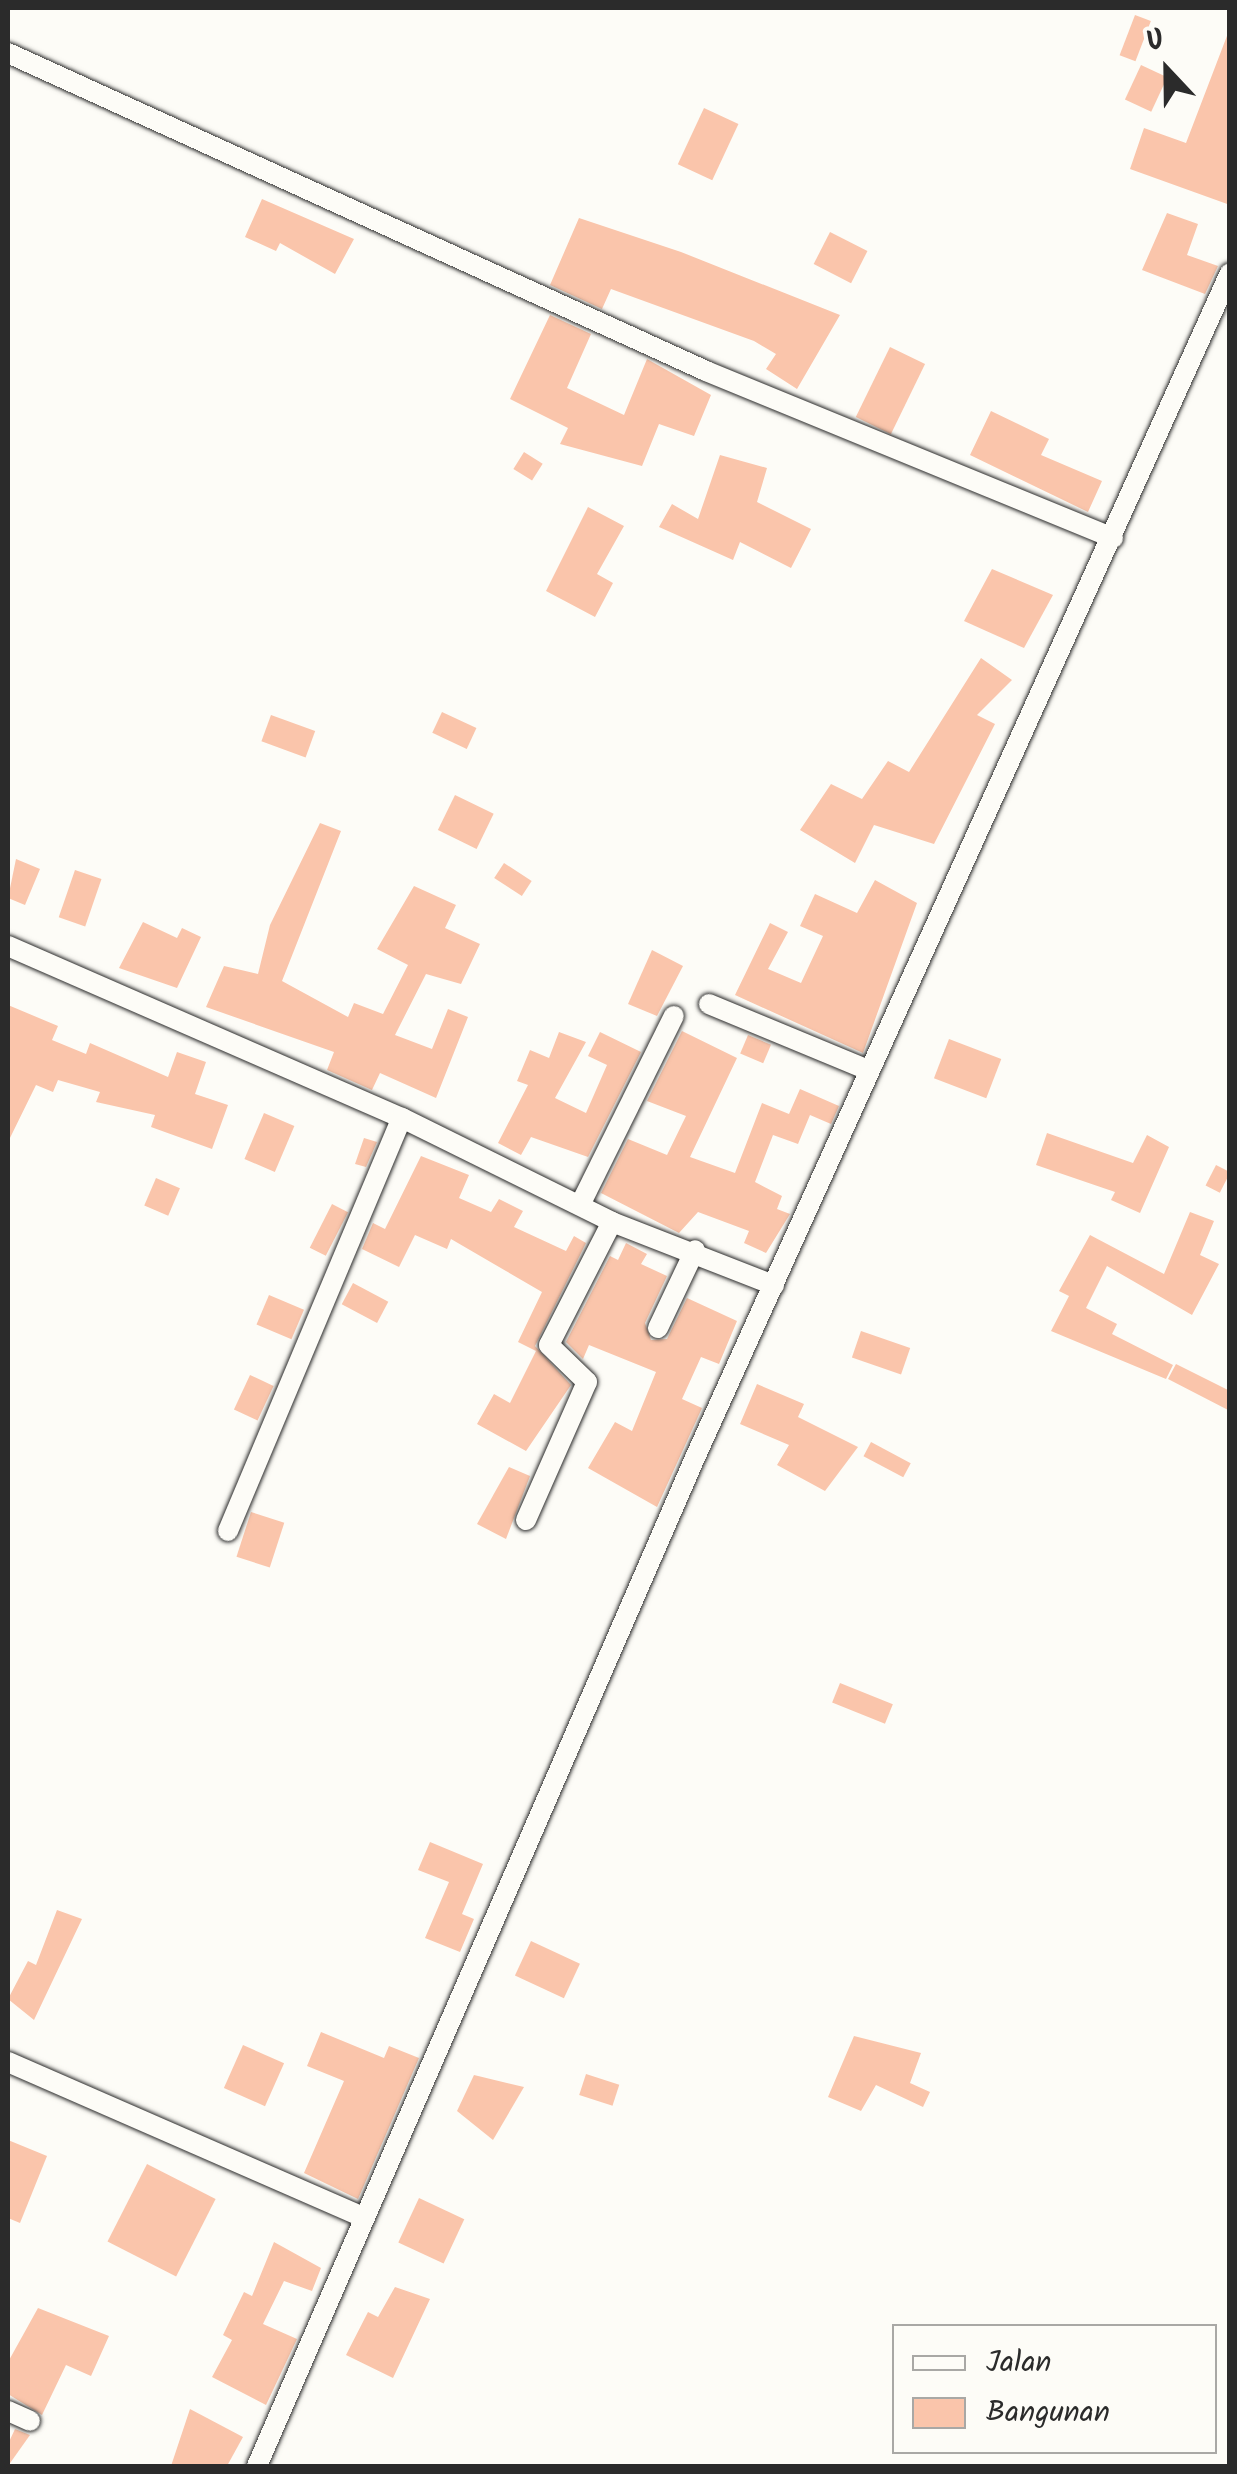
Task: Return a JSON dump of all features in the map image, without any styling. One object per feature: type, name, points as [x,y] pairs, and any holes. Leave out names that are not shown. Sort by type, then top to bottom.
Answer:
[{"type":"street","points":[[8,53],[706,371],[1112,538]]},
{"type":"street","points":[[256,2466],[868,1070],[1230,272]]},
{"type":"street","points":[[8,946],[402,1118],[612,1222],[695,1250],[774,1285]]},
{"type":"street","points":[[710,1004],[868,1070]]},
{"type":"street","points":[[580,1205],[674,1016]]},
{"type":"street","points":[[228,1531],[402,1118]]},
{"type":"street","points":[[526,1520],[587,1382],[549,1346],[612,1222]]},
{"type":"street","points":[[658,1328],[695,1250]]},
{"type":"street","points":[[8,2062],[362,2217]]},
{"type":"street","points":[[8,2411],[30,2421]]},
{"type":"building","points":[[1135,15],[1151,21],[1135,61],[1120,55]]},
{"type":"building","points":[[1230,28],[1230,205],[1130,169],[1144,128],[1186,143]]},
{"type":"building","points":[[1141,65],[1167,77],[1151,112],[1125,99]]},
{"type":"building","points":[[704,108],[738,124],[712,180],[678,164]]},
{"type":"building","points":[[262,199],[354,239],[335,274],[280,243],[276,251],[245,237]]},
{"type":"building","points":[[1167,213],[1198,224],[1187,255],[1218,266],[1205,294],[1142,270]]},
{"type":"building","points":[[579,218],[681,252],[840,315],[797,389],[766,369],[776,354],[754,341],[611,289],[602,309],[550,285]]},
{"type":"building","points":[[830,232],[867,251],[851,283],[814,264]]},
{"type":"building","points":[[550,315],[591,334],[567,388],[624,415],[647,359],[711,395],[694,436],[659,424],[642,466],[560,444],[568,428],[510,399]]},
{"type":"building","points":[[890,347],[925,364],[891,434],[856,417]]},
{"type":"building","points":[[991,411],[1049,439],[1041,455],[1102,481],[1088,512],[970,455]]},
{"type":"building","points":[[524,452],[543,464],[532,481],[513,469]]},
{"type":"building","points":[[720,455],[767,468],[757,502],[811,529],[791,568],[740,542],[733,560],[659,527],[672,504],[698,519]]},
{"type":"building","points":[[588,507],[624,526],[597,574],[613,583],[595,617],[546,591]]},
{"type":"building","points":[[992,569],[1053,595],[1024,648],[964,621]]},
{"type":"building","points":[[981,658],[1012,680],[977,715],[995,724],[934,844],[874,825],[855,863],[800,830],[831,784],[862,799],[888,761],[909,772]]},
{"type":"building","points":[[442,712],[476,728],[467,749],[432,733]]},
{"type":"building","points":[[271,715],[315,731],[306,757],[261,741]]},
{"type":"building","points":[[455,795],[494,814],[477,849],[438,830]]},
{"type":"building","points":[[320,823],[341,831],[282,981],[348,1017],[354,1003],[383,1014],[408,965],[377,949],[414,886],[456,905],[445,928],[480,944],[461,984],[426,974],[395,1035],[432,1049],[448,1009],[468,1017],[436,1098],[380,1073],[372,1090],[327,1070],[334,1052],[206,1007],[224,966],[258,974],[270,925]]},
{"type":"building","points":[[16,859],[40,869],[25,905],[8,898]]},
{"type":"building","points":[[504,863],[532,881],[522,896],[494,878]]},
{"type":"building","points":[[75,870],[101,879],[85,926],[59,917]]},
{"type":"building","points":[[875,880],[917,903],[863,1053],[735,995],[770,923],[788,932],[768,969],[801,983],[823,936],[800,926],[815,894],[857,913]]},
{"type":"building","points":[[143,922],[177,938],[182,928],[201,937],[177,988],[119,968]]},
{"type":"building","points":[[652,950],[683,966],[657,1016],[628,1004]]},
{"type":"building","points":[[8,1005],[58,1026],[52,1040],[86,1054],[90,1043],[168,1077],[177,1052],[206,1062],[195,1094],[228,1105],[212,1149],[151,1127],[155,1115],[96,1102],[100,1092],[58,1080],[53,1092],[36,1085],[8,1142]]},
{"type":"building","points":[[682,1031],[737,1058],[690,1157],[735,1173],[762,1103],[789,1114],[800,1089],[839,1106],[831,1124],[810,1115],[798,1144],[773,1135],[755,1182],[782,1196],[777,1209],[790,1214],[766,1253],[744,1243],[749,1231],[698,1212],[679,1233],[601,1193],[628,1139],[667,1155],[686,1116],[647,1101]]},
{"type":"building","points":[[559,1032],[586,1042],[555,1098],[586,1113],[607,1065],[588,1056],[600,1032],[641,1052],[588,1157],[531,1137],[521,1155],[498,1143],[528,1085],[517,1081],[530,1050],[549,1058]]},
{"type":"building","points":[[748,1035],[771,1045],[763,1063],[740,1053]]},
{"type":"building","points":[[949,1039],[1001,1059],[986,1098],[934,1078]]},
{"type":"building","points":[[264,1113],[294,1126],[275,1172],[244,1159]]},
{"type":"building","points":[[1047,1133],[1133,1163],[1147,1135],[1169,1147],[1140,1213],[1111,1200],[1115,1192],[1036,1165]]},
{"type":"building","points":[[364,1138],[377,1142],[366,1167],[355,1164]]},
{"type":"building","points":[[421,1156],[469,1175],[459,1198],[491,1212],[499,1199],[523,1211],[514,1227],[566,1251],[574,1236],[586,1243],[535,1346],[571,1385],[526,1451],[477,1424],[494,1394],[510,1403],[536,1351],[518,1342],[542,1292],[451,1239],[447,1249],[415,1235],[399,1267],[362,1249],[373,1223],[385,1229]]},
{"type":"building","points":[[1216,1165],[1230,1172],[1220,1193],[1206,1185]]},
{"type":"building","points":[[156,1178],[180,1188],[168,1216],[144,1206]]},
{"type":"building","points":[[332,1204],[348,1212],[326,1256],[310,1248]]},
{"type":"building","points":[[1190,1212],[1214,1221],[1200,1255],[1219,1264],[1192,1315],[1107,1266],[1086,1308],[1117,1324],[1112,1334],[1173,1365],[1166,1379],[1051,1331],[1069,1296],[1059,1291],[1090,1235],[1164,1274]]},
{"type":"building","points":[[626,1243],[647,1254],[641,1264],[667,1276],[645,1323],[651,1340],[667,1339],[687,1298],[737,1321],[719,1364],[701,1357],[682,1399],[702,1408],[657,1507],[588,1468],[615,1422],[632,1431],[656,1372],[589,1345],[583,1359],[566,1342],[610,1256],[618,1260]]},
{"type":"building","points":[[353,1283],[388,1302],[377,1323],[342,1304]]},
{"type":"building","points":[[269,1295],[304,1310],[291,1339],[256,1324]]},
{"type":"building","points":[[861,1331],[910,1348],[901,1374],[852,1357]]},
{"type":"building","points":[[1176,1364],[1230,1391],[1230,1411],[1168,1379]]},
{"type":"building","points":[[250,1375],[274,1386],[258,1420],[234,1409]]},
{"type":"building","points":[[757,1384],[804,1404],[798,1417],[858,1447],[825,1491],[777,1465],[789,1445],[740,1424]]},
{"type":"building","points":[[871,1442],[911,1463],[903,1477],[863,1456]]},
{"type":"building","points":[[509,1467],[530,1476],[506,1539],[477,1524]]},
{"type":"building","points":[[251,1512],[284,1523],[270,1568],[236,1557]]},
{"type":"building","points":[[840,1683],[893,1704],[885,1724],[832,1702]]},
{"type":"building","points":[[430,1842],[483,1864],[462,1914],[474,1919],[460,1952],[425,1938],[449,1882],[418,1870]]},
{"type":"building","points":[[57,1910],[82,1919],[34,2020],[8,1999],[28,1961],[36,1965]]},
{"type":"building","points":[[531,1941],[580,1964],[564,1998],[515,1975]]},
{"type":"building","points":[[321,2032],[384,2058],[389,2046],[419,2058],[358,2199],[304,2173],[344,2081],[307,2066]]},
{"type":"building","points":[[854,2036],[921,2053],[910,2083],[930,2092],[923,2107],[876,2085],[861,2111],[828,2097]]},
{"type":"building","points":[[243,2045],[284,2063],[265,2106],[224,2088]]},
{"type":"building","points":[[586,2074],[619,2085],[612,2106],[579,2095]]},
{"type":"building","points":[[474,2075],[524,2087],[493,2140],[457,2111]]},
{"type":"building","points":[[8,2140],[47,2156],[20,2223],[8,2218]]},
{"type":"building","points":[[147,2164],[216,2199],[176,2276],[108,2242]]},
{"type":"building","points":[[419,2198],[464,2219],[444,2264],[398,2242]]},
{"type":"building","points":[[274,2242],[321,2268],[312,2291],[284,2281],[263,2324],[297,2339],[266,2405],[212,2377],[232,2340],[223,2335],[244,2292],[252,2296]]},
{"type":"building","points":[[395,2287],[430,2299],[393,2378],[346,2355],[368,2312],[378,2317]]},
{"type":"building","points":[[38,2308],[109,2336],[91,2376],[66,2365],[42,2415],[8,2394],[8,2362]]},
{"type":"building","points":[[190,2409],[243,2437],[227,2466],[171,2466]]},
{"type":"building","points":[[15,2429],[30,2435],[8,2466],[8,2444]]}]
